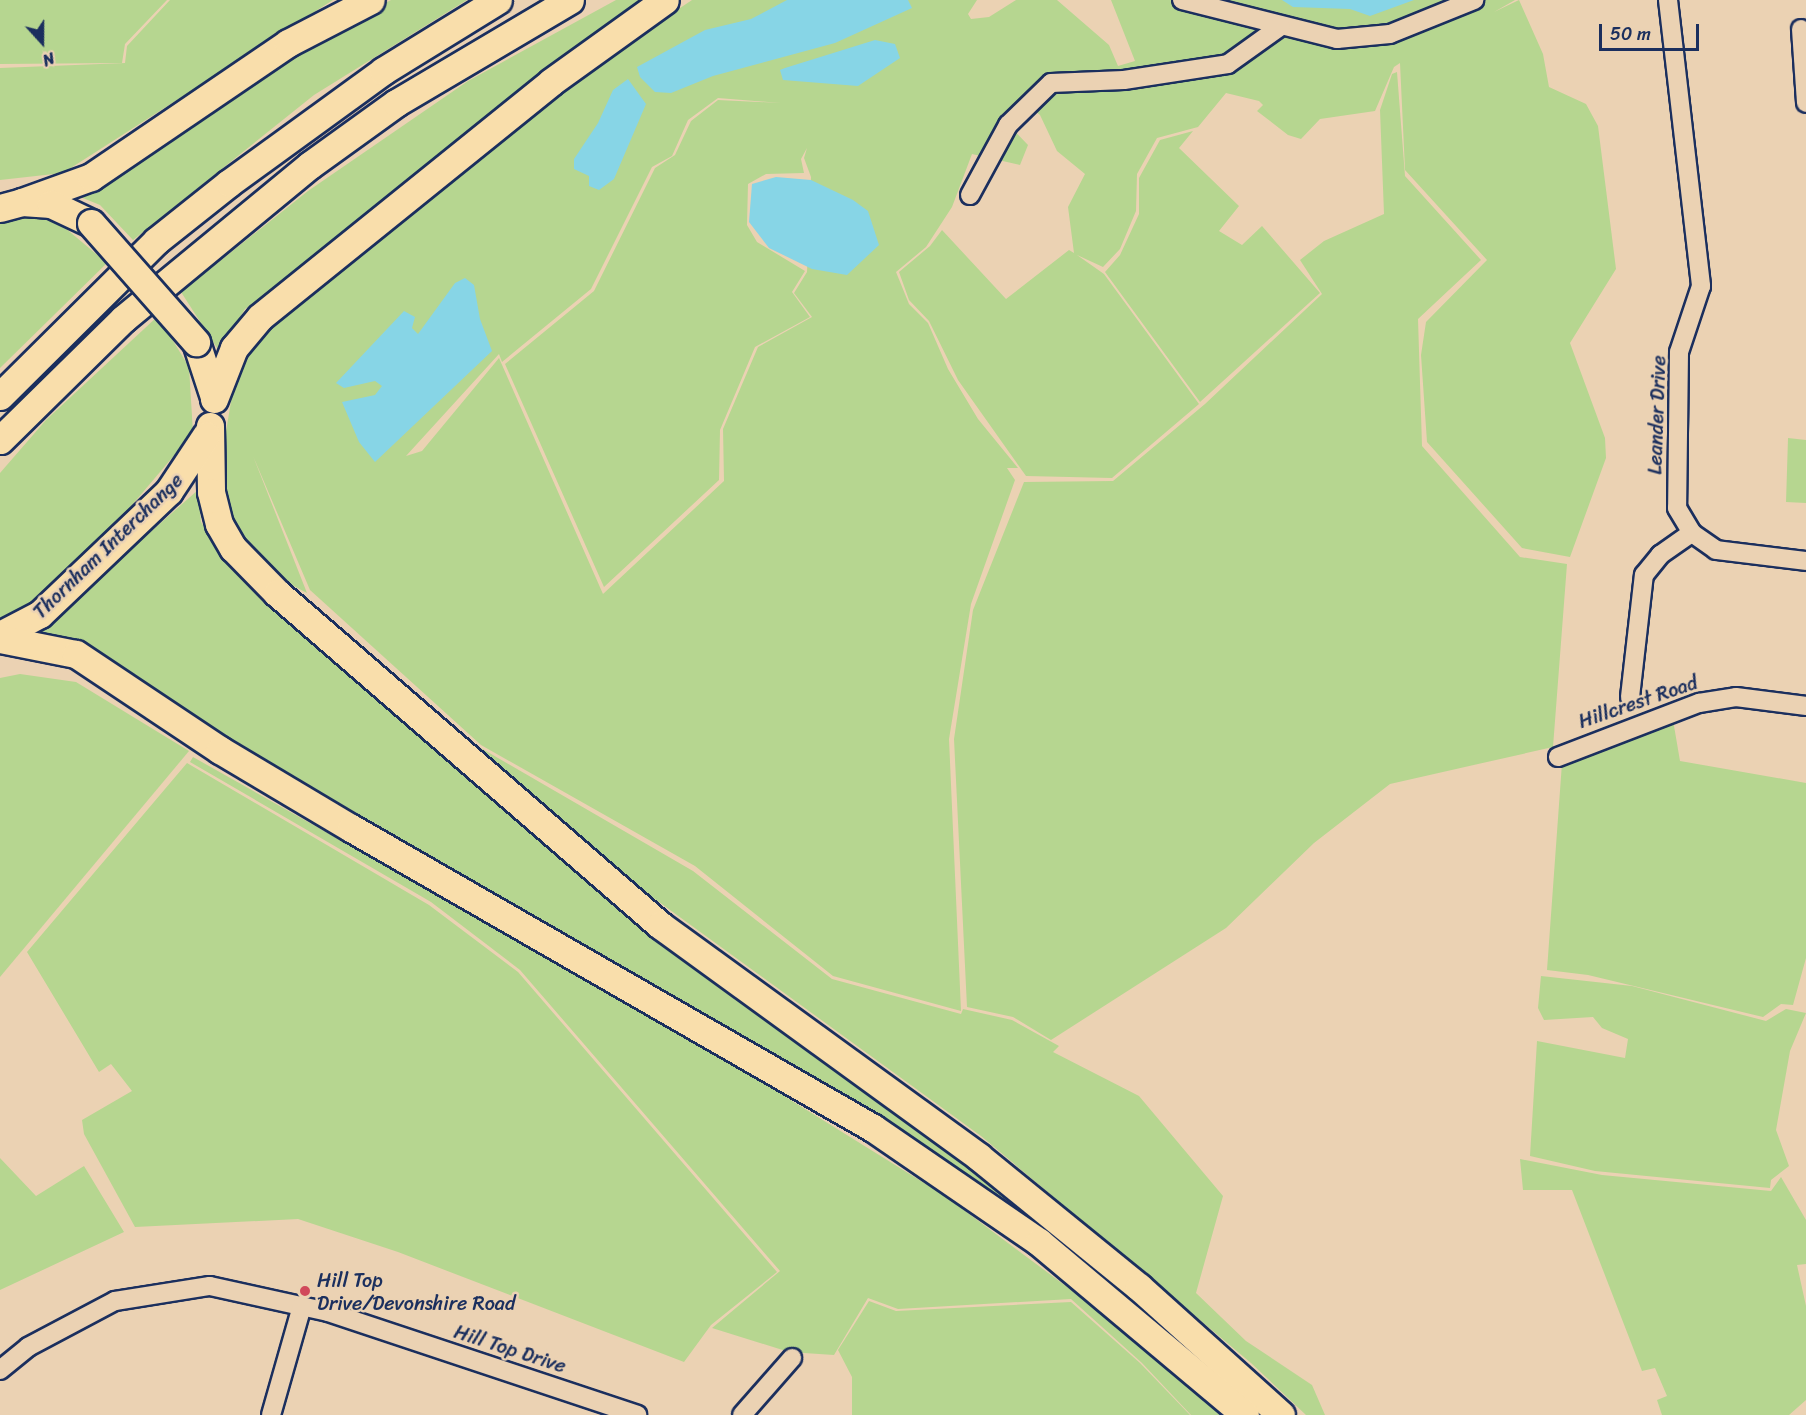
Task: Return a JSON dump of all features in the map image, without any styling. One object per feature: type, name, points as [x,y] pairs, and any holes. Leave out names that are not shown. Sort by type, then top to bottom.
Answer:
[{"type":"highway","points":[[9,203],[91,177],[288,43],[370,0]]},
{"type":"highway","points":[[0,396],[156,241],[220,190],[383,71],[498,0]]},
{"type":"highway","points":[[0,440],[123,319],[310,165],[396,103],[570,0]]},
{"type":"highway","points":[[214,399],[234,348],[260,317],[551,82],[665,0]]},
{"type":"highway","name":"Thornham Interchange","points":[[0,637],[40,614],[169,491],[192,462],[210,426],[214,399],[196,342],[91,223],[51,204],[9,203]]},
{"type":"highway","points":[[210,426],[211,492],[219,524],[233,548],[277,593],[660,925],[979,1157],[1139,1287],[1281,1415]]},
{"type":"highway","points":[[0,637],[76,654],[321,810],[873,1128],[1040,1242],[1245,1415]]},
{"type":"street","points":[[1182,0],[1337,39],[1390,34],[1474,0]]},
{"type":"street","name":"Leander Drive","points":[[1668,0],[1701,286],[1679,352],[1677,508],[1692,533],[1716,550],[1806,561]]},
{"type":"street","points":[[970,195],[1008,125],[1051,83],[1124,80],[1228,64],[1281,26]]},
{"type":"street","points":[[1801,29],[1806,103]]},
{"type":"street","points":[[1630,697],[1644,576],[1660,555],[1692,533]]},
{"type":"street","name":"Hillcrest Road","points":[[1558,757],[1699,703],[1736,697],[1806,706]]},
{"type":"street","name":"Hill Top Drive","points":[[0,1370],[28,1347],[115,1301],[210,1286],[302,1306],[637,1415]]},
{"type":"street","points":[[271,1415],[302,1306]]},
{"type":"street","points":[[742,1415],[792,1359]]},
{"type":"green space","points":[[0,0],[167,0],[125,44],[122,63],[0,64]]},
{"type":"green space","points":[[170,0],[333,0],[63,173],[0,180],[0,68],[125,63],[127,46]]},
{"type":"green space","points":[[391,0],[467,0],[314,95],[133,240],[100,205],[73,194],[277,59]]},
{"type":"green space","points":[[616,0],[643,0],[602,27],[311,263],[245,309],[219,351],[181,292],[308,191],[468,81]]},
{"type":"green space","points":[[692,0],[977,0],[968,14],[971,19],[989,17],[1016,0],[1057,0],[1109,45],[1118,66],[1135,61],[1111,0],[1515,0],[1494,12],[1519,0],[1543,54],[1549,87],[1586,104],[1598,126],[1616,269],[1570,343],[1605,438],[1606,458],[1570,557],[1522,548],[1427,442],[1421,355],[1426,322],[1487,260],[1405,170],[1400,63],[1394,67],[1375,111],[1320,119],[1301,139],[1288,135],[1257,111],[1263,105],[1259,101],[1226,93],[1198,127],[1157,138],[1137,174],[1136,211],[1120,249],[1103,267],[1077,255],[1104,274],[1199,404],[1112,478],[1026,476],[958,380],[929,321],[909,300],[899,272],[930,246],[942,230],[1006,299],[1069,250],[1074,253],[1068,207],[1085,174],[1057,151],[1040,115],[1035,111],[1006,122],[1028,145],[1020,165],[972,154],[952,207],[926,247],[896,272],[909,304],[928,323],[948,369],[978,419],[1018,468],[1007,468],[1015,480],[971,604],[949,739],[961,1011],[833,976],[695,866],[481,745],[310,590],[253,456],[307,593],[284,581],[237,531],[224,498],[223,449],[235,378],[249,342],[604,59]],"holes":[[[718,98],[781,103],[718,100],[691,121],[675,155],[655,168],[594,291],[505,364],[604,587],[719,480],[720,430],[755,347],[810,317],[792,292],[805,271],[757,242],[747,225],[748,184],[766,174],[804,173],[801,159],[807,148],[804,158],[811,177],[807,272],[794,293],[812,317],[758,347],[723,429],[724,481],[603,594],[499,358],[422,451],[406,456],[499,354],[502,362],[591,289],[652,167],[672,156],[688,120]]]},
{"type":"green space","points":[[1397,72],[1405,176],[1481,260],[1418,319],[1422,446],[1520,557],[1567,564],[1553,747],[1390,784],[1314,843],[1226,928],[1051,1040],[1013,1017],[967,1007],[954,739],[973,610],[1024,482],[1113,481],[1205,404],[1322,294],[1300,260],[1324,241],[1384,214],[1380,110],[1392,74]]},
{"type":"green space","points":[[1193,131],[1179,148],[1239,206],[1219,231],[1242,245],[1262,226],[1320,293],[1200,402],[1105,272],[1120,255],[1139,214],[1139,178],[1160,140]]},
{"type":"green space","points":[[7,216],[52,217],[107,263],[0,368],[0,221]]},
{"type":"green space","points":[[158,316],[189,367],[193,433],[127,511],[13,619],[0,621],[0,473],[46,420]]},
{"type":"green space","points":[[1788,438],[1806,440],[1806,503],[1786,502]]},
{"type":"green space","points":[[198,490],[201,522],[232,570],[525,827],[693,965],[910,1116],[1155,1312],[1161,1328],[788,1064],[331,806],[114,665],[36,633]]},
{"type":"green space","points":[[20,674],[76,682],[189,751],[0,977],[0,678]]},
{"type":"green space","points":[[1673,720],[1680,761],[1806,783],[1806,958],[1793,1005],[1781,1004],[1763,1017],[1588,975],[1547,970],[1562,763]]},
{"type":"green space","points":[[479,747],[693,871],[832,979],[961,1014],[963,1009],[1012,1020],[1059,1046],[1053,1052],[1139,1096],[1223,1196],[1196,1293],[1246,1341],[1312,1385],[1325,1415],[1306,1415],[1251,1363],[981,1136],[648,894]]},
{"type":"green space","points":[[193,757],[689,1037],[945,1196],[1118,1325],[1221,1415],[1191,1415],[1142,1363],[1071,1299],[898,1309],[868,1298],[834,1355],[789,1352],[712,1328],[780,1271],[520,970],[431,902],[190,762]]},
{"type":"green space","points":[[187,763],[429,905],[518,972],[777,1272],[711,1325],[684,1362],[398,1252],[298,1219],[135,1227],[84,1134],[82,1120],[132,1091],[111,1064],[99,1072],[27,952]]},
{"type":"green space","points":[[1541,976],[1632,986],[1766,1021],[1786,1009],[1806,1013],[1790,1051],[1776,1130],[1789,1166],[1771,1180],[1770,1188],[1595,1171],[1530,1156],[1537,1041],[1625,1058],[1628,1039],[1602,1028],[1593,1017],[1544,1020],[1538,1008]]},
{"type":"green space","points":[[0,1158],[36,1196],[84,1166],[124,1232],[0,1290]]},
{"type":"green space","points":[[1520,1159],[1602,1175],[1771,1191],[1781,1177],[1806,1220],[1806,1264],[1797,1265],[1806,1306],[1806,1400],[1789,1415],[1662,1415],[1657,1400],[1667,1396],[1655,1368],[1642,1371],[1572,1190],[1523,1190]]},
{"type":"green space","points":[[869,1301],[896,1311],[1071,1302],[1140,1363],[1190,1415],[852,1415],[852,1377],[838,1350]]},
{"type":"water","points":[[787,0],[908,0],[912,8],[835,43],[713,76],[671,93],[655,92],[640,77],[637,67],[705,30],[751,19]]},
{"type":"water","points":[[1282,0],[1414,0],[1370,16],[1350,9],[1293,7]]},
{"type":"water","points":[[875,40],[895,44],[900,58],[858,86],[783,80],[780,70]]},
{"type":"water","points":[[628,79],[646,104],[614,179],[599,190],[589,186],[589,176],[574,169],[574,159],[598,123],[613,90]]},
{"type":"water","points":[[776,177],[811,180],[853,200],[868,211],[879,245],[847,275],[812,269],[769,248],[749,222],[752,184]]},
{"type":"water","points":[[465,278],[474,285],[480,319],[492,351],[375,462],[359,442],[342,402],[375,395],[382,386],[375,381],[344,388],[336,383],[404,311],[415,317],[412,328],[418,334],[455,283]]},
{"type":"place","name":"Hill Top Drive/Devonshire Road","points":[[305,1291]]}]
